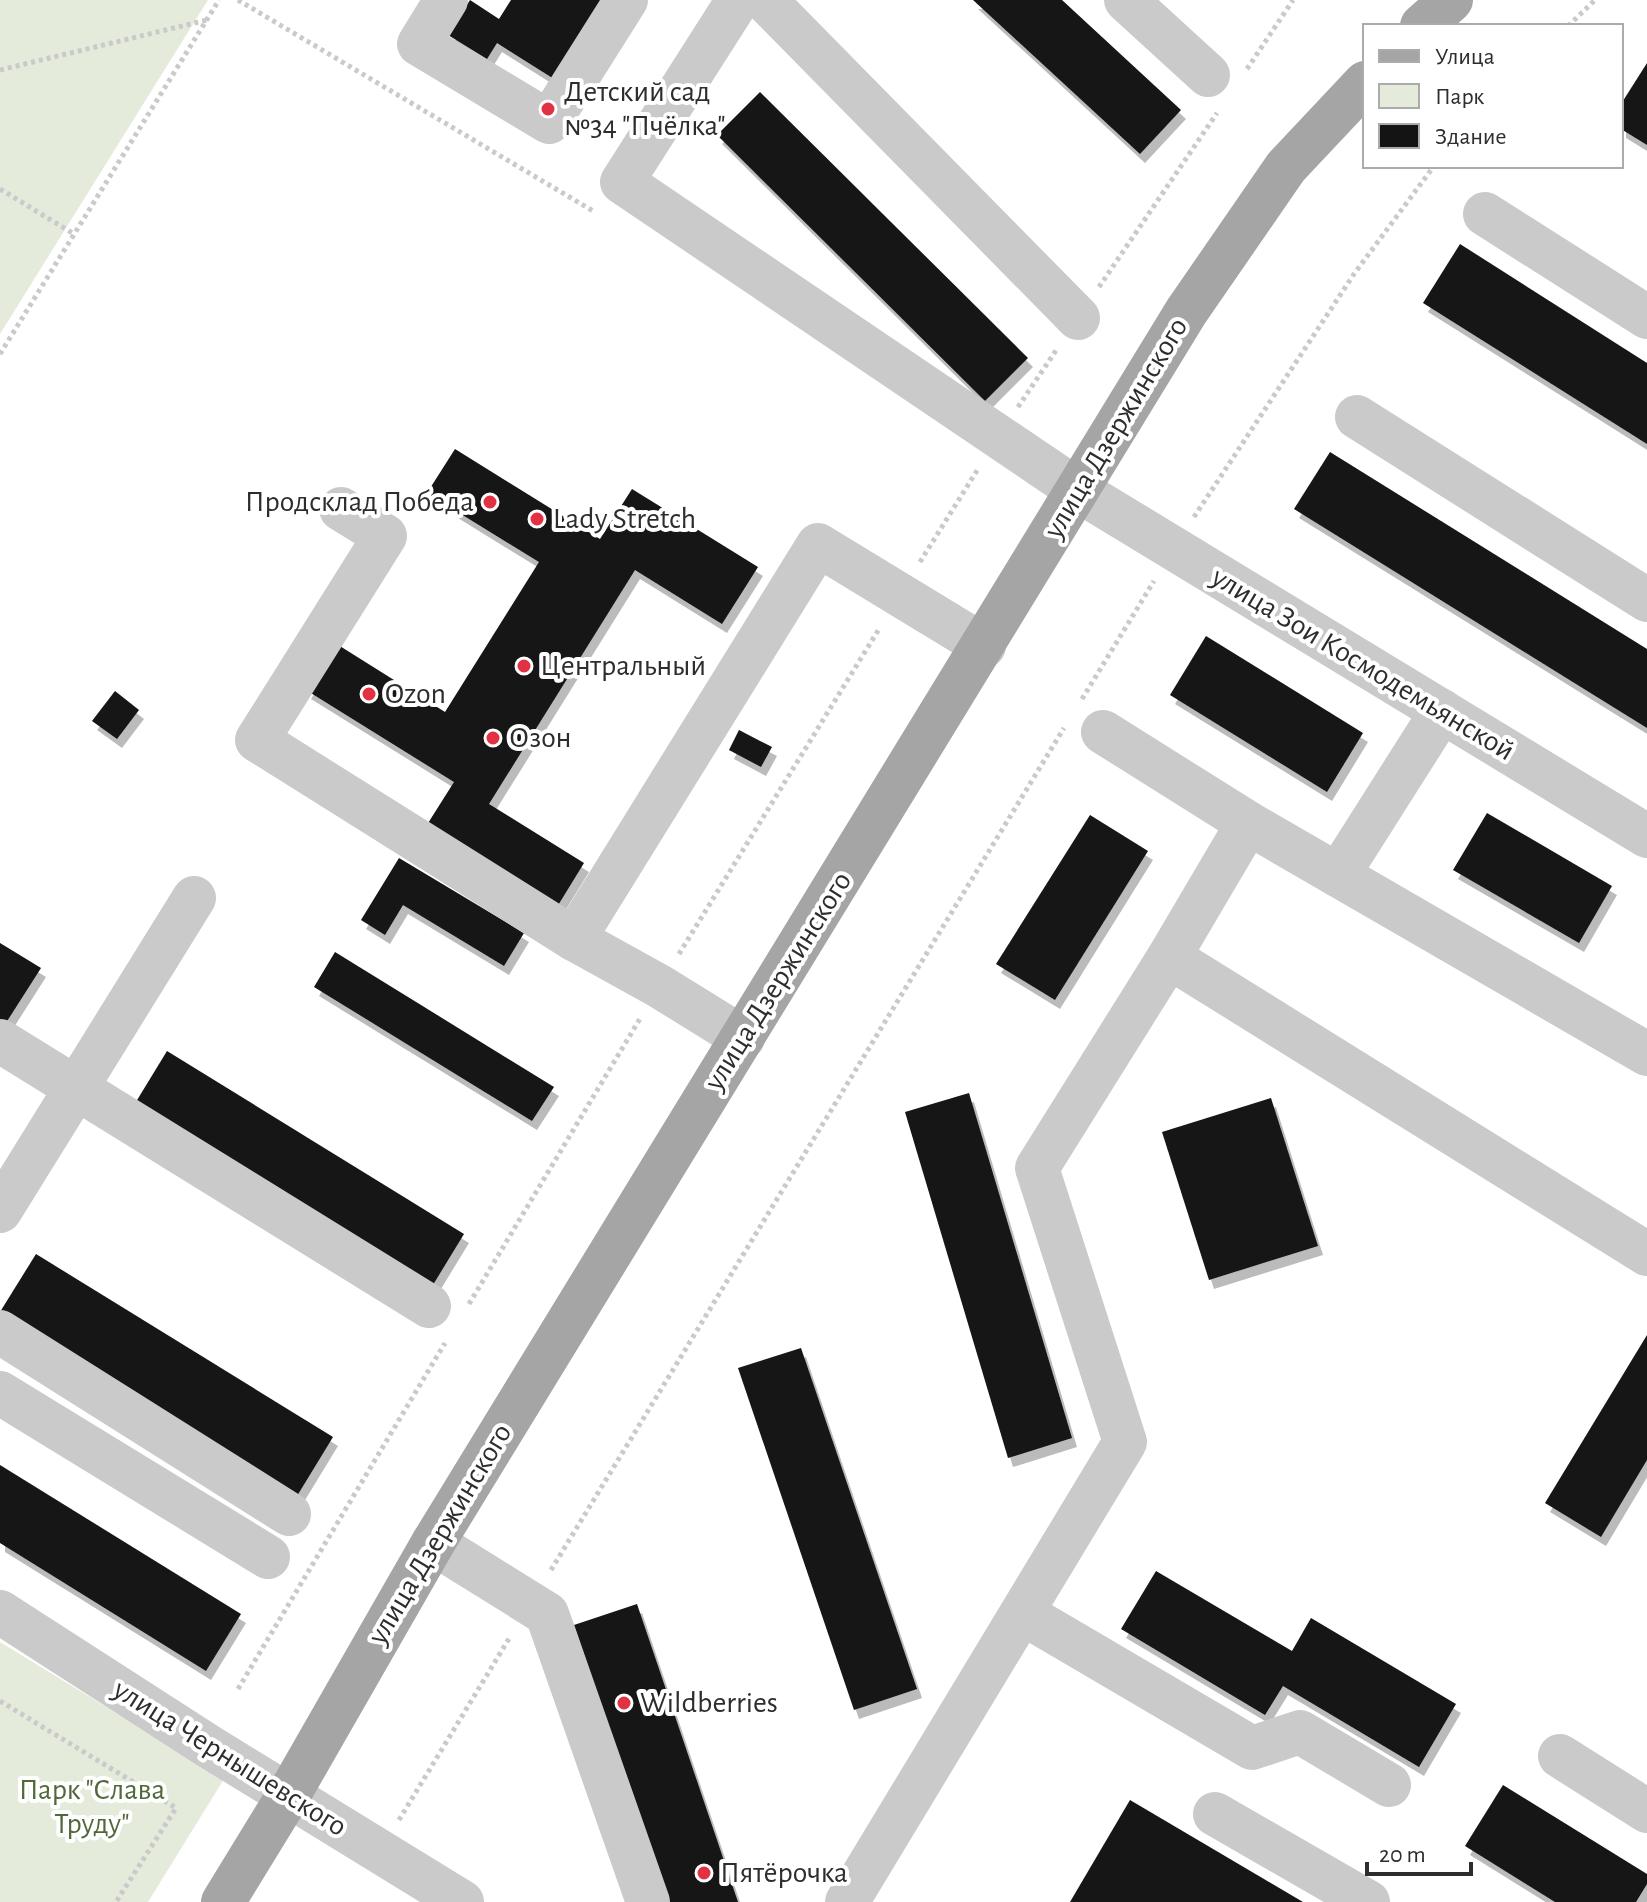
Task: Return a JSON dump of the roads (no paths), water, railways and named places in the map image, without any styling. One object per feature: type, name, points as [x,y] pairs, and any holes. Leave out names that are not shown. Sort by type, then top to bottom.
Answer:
[{"type":"main road","points":[[1424,24],[1451,0]]},
{"type":"main road","name":"улица Дзержинского","points":[[223,1902],[288,1796],[433,1543],[1186,312],[1286,167],[1363,85]]},
{"type":"street","points":[[446,0],[419,44],[549,122],[626,0]]},
{"type":"street","name":"улица Зои Космодемьянской","points":[[738,0],[622,182],[1079,491],[1647,836]]},
{"type":"street","points":[[765,0],[1078,318]]},
{"type":"street","points":[[1126,0],[1223,87]]},
{"type":"street","points":[[1485,214],[1647,317]]},
{"type":"street","points":[[1357,417],[1647,600]]},
{"type":"street","points":[[341,509],[385,536],[257,740],[574,939],[659,986],[743,1038]]},
{"type":"street","points":[[574,939],[818,545],[984,646]]},
{"type":"street","points":[[1338,875],[1442,711]]},
{"type":"street","points":[[1084,718],[1248,823],[1647,1054]]},
{"type":"street","points":[[847,1902],[1125,1442],[1037,1168],[1169,957],[1248,823]]},
{"type":"street","points":[[0,1211],[194,898]]},
{"type":"street","points":[[1169,957],[1647,1254]]},
{"type":"street","points":[[0,1041],[447,1318]]},
{"type":"street","points":[[0,1332],[289,1514]]},
{"type":"street","points":[[0,1393],[268,1557]]},
{"type":"street","points":[[433,1543],[547,1614],[648,1902]]},
{"type":"street","name":"улица Чернышевского","points":[[0,1612],[288,1796],[462,1902]]},
{"type":"street","points":[[1022,1613],[1252,1748],[1300,1732],[1389,1785]]},
{"type":"street","points":[[1560,1756],[1647,1811]]},
{"type":"street","points":[[1215,1814],[1368,1902]]},
{"type":"place","name":"Детский сад №34 \"Пчёлка\"","points":[[548,109]]},
{"type":"place","name":"Продсклад Победа","points":[[490,502]]},
{"type":"place","name":"Lady Stretch","points":[[537,519]]},
{"type":"place","name":"Центральный","points":[[524,666]]},
{"type":"place","name":"Ozon","points":[[369,694]]},
{"type":"place","name":"Озон","points":[[493,738]]},
{"type":"place","name":"Wildberries","points":[[624,1703]]},
{"type":"place","name":"Пятёрочка","points":[[704,1873]]},
{"type":"park label","name":"Парк \"Слава Труду\"","points":[[92,1807]]}]
